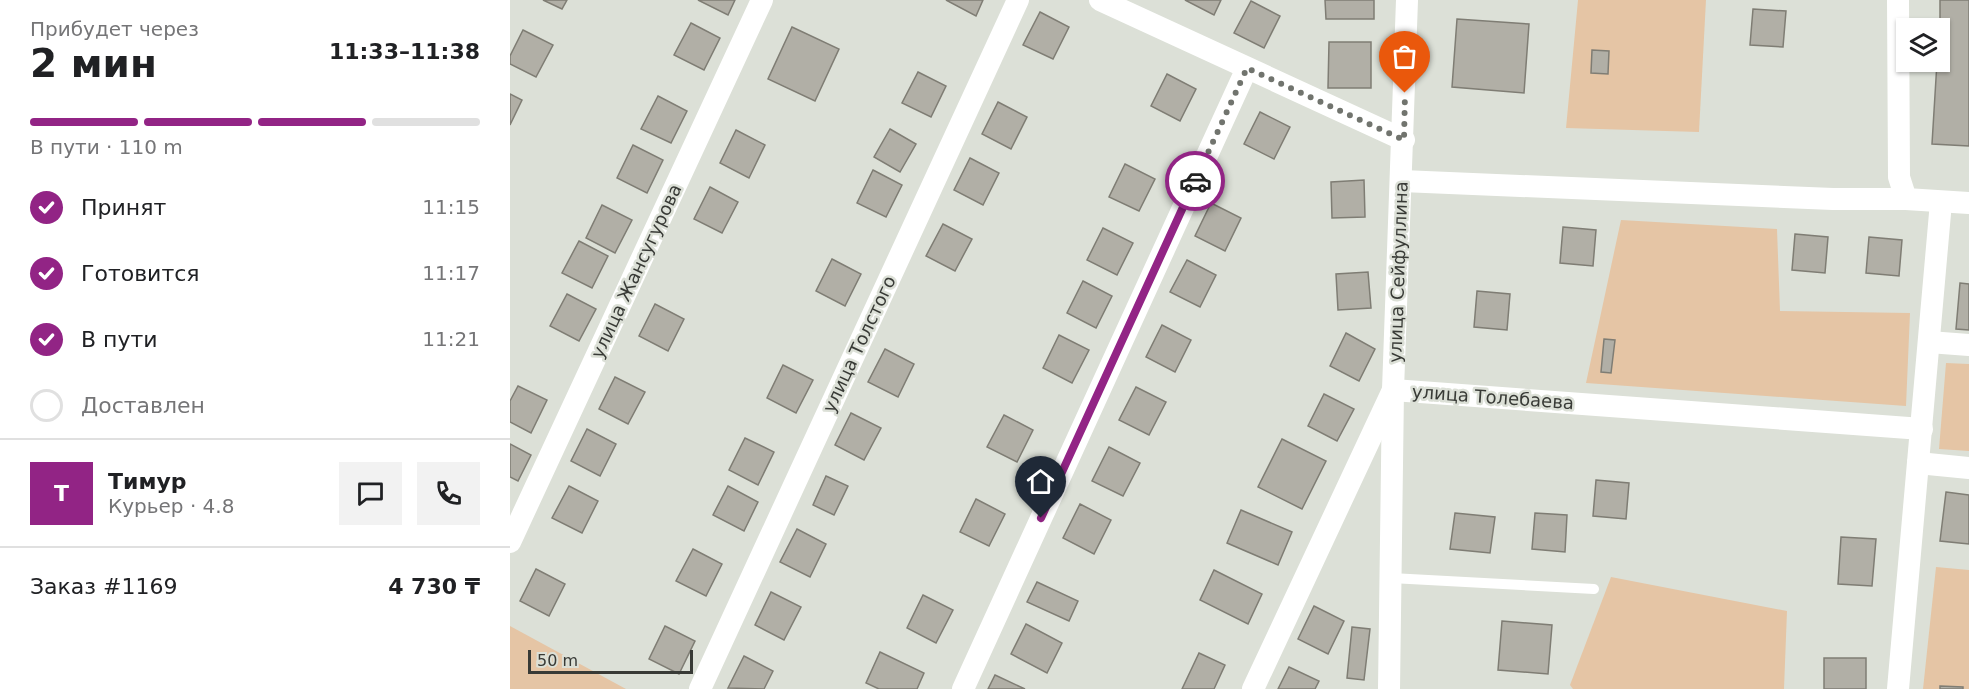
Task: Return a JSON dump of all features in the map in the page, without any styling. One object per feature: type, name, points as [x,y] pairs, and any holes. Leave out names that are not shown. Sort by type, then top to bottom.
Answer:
[{"type":"street","name":"улица Жансугурова","points":[[510,542],[762,0]]},
{"type":"street","name":"улица Толстого","points":[[700,689],[1018,0]]},
{"type":"street","points":[[1100,0],[1404,140]]},
{"type":"street","name":"улица Сейфуллина","points":[[1389,689],[1393,390],[1404,140],[1407,0]]},
{"type":"street","points":[[1898,0],[1899,177],[1906,198]]},
{"type":"street","points":[[963,689],[1247,68]]},
{"type":"street","points":[[1402,181],[1833,199],[1906,198],[1969,204]]},
{"type":"street","points":[[1898,689],[1941,202]]},
{"type":"street","points":[[1929,342],[1969,345]]},
{"type":"street","name":"улица Толебаева","points":[[1253,689],[1393,390],[1922,429]]},
{"type":"street","points":[[1918,463],[1969,468]]},
{"type":"lane","points":[[1391,578],[1594,589]]},
{"type":"shaded area","points":[[1578,0],[1706,0],[1699,132],[1566,128]]},
{"type":"shaded area","points":[[1621,220],[1777,229],[1780,311],[1910,313],[1906,406],[1586,383]]},
{"type":"shaded area","points":[[1946,363],[1969,364],[1969,451],[1939,449]]},
{"type":"shaded area","points":[[1936,567],[1969,570],[1969,689],[1923,689]]},
{"type":"shaded area","points":[[1611,577],[1787,611],[1784,689],[1573,689],[1570,685]]},
{"type":"shaded area","points":[[510,626],[626,689],[510,689]]},
{"type":"building","points":[[543,0],[567,0],[562,9]]},
{"type":"building","points":[[698,0],[735,0],[728,15]]},
{"type":"building","points":[[946,0],[983,0],[976,16]]},
{"type":"building","points":[[1185,0],[1221,0],[1214,15]]},
{"type":"building","points":[[1325,0],[1374,0],[1374,19],[1326,19]]},
{"type":"building","points":[[1940,0],[1969,0],[1969,146],[1932,144],[1936,72],[1950,72],[1950,18],[1940,18]]},
{"type":"building","points":[[1251,1],[1280,16],[1264,48],[1234,33]]},
{"type":"building","points":[[1753,9],[1786,11],[1783,47],[1750,45]]},
{"type":"building","points":[[1040,12],[1069,27],[1053,59],[1023,45]]},
{"type":"building","points":[[1457,19],[1529,24],[1524,93],[1452,87]]},
{"type":"building","points":[[691,23],[720,38],[704,70],[674,55]]},
{"type":"building","points":[[792,27],[839,49],[815,101],[768,79]]},
{"type":"building","points":[[523,30],[553,45],[536,77],[510,64],[510,56]]},
{"type":"building","points":[[1329,42],[1371,42],[1371,88],[1328,88]]},
{"type":"building","points":[[1592,50],[1609,51],[1608,74],[1591,73]]},
{"type":"building","points":[[918,72],[946,86],[931,117],[902,103]]},
{"type":"building","points":[[1167,74],[1196,89],[1180,121],[1151,106]]},
{"type":"building","points":[[510,94],[522,100],[510,125]]},
{"type":"building","points":[[658,96],[687,111],[671,143],[641,129]]},
{"type":"building","points":[[998,102],[1027,117],[1011,149],[982,134]]},
{"type":"building","points":[[1260,112],[1290,127],[1274,159],[1244,144]]},
{"type":"building","points":[[890,129],[916,144],[900,172],[874,157]]},
{"type":"building","points":[[736,130],[765,145],[749,178],[720,163]]},
{"type":"building","points":[[633,145],[663,160],[647,193],[617,178]]},
{"type":"building","points":[[970,158],[999,173],[983,205],[954,190]]},
{"type":"building","points":[[1125,164],[1155,179],[1139,211],[1109,197]]},
{"type":"building","points":[[873,170],[902,185],[886,217],[857,203]]},
{"type":"building","points":[[1364,180],[1365,217],[1332,218],[1331,182]]},
{"type":"building","points":[[710,187],[738,202],[722,233],[694,219]]},
{"type":"building","points":[[1211,203],[1241,218],[1225,251],[1195,236]]},
{"type":"building","points":[[602,205],[632,220],[615,253],[586,238]]},
{"type":"building","points":[[943,224],[972,239],[955,271],[926,256]]},
{"type":"building","points":[[1563,227],[1596,230],[1593,266],[1560,263]]},
{"type":"building","points":[[1103,228],[1133,243],[1117,275],[1087,260]]},
{"type":"building","points":[[1795,234],[1828,237],[1825,273],[1792,270]]},
{"type":"building","points":[[1869,237],[1902,240],[1899,276],[1866,273]]},
{"type":"building","points":[[579,241],[608,256],[592,288],[562,273]]},
{"type":"building","points":[[832,259],[861,274],[845,306],[816,291]]},
{"type":"building","points":[[1187,260],[1216,275],[1200,307],[1170,292]]},
{"type":"building","points":[[1368,272],[1371,308],[1338,310],[1336,274]]},
{"type":"building","points":[[1083,281],[1112,296],[1096,328],[1067,313]]},
{"type":"building","points":[[1960,283],[1969,284],[1969,330],[1956,329]]},
{"type":"building","points":[[1477,291],[1510,294],[1507,330],[1474,327]]},
{"type":"building","points":[[567,294],[596,309],[579,341],[550,326]]},
{"type":"building","points":[[655,304],[684,319],[668,351],[639,336]]},
{"type":"building","points":[[1162,325],[1191,340],[1175,372],[1146,357]]},
{"type":"building","points":[[1346,333],[1375,349],[1359,381],[1330,366]]},
{"type":"building","points":[[1059,335],[1089,350],[1072,383],[1043,368]]},
{"type":"building","points":[[1604,339],[1615,340],[1611,373],[1601,372]]},
{"type":"building","points":[[885,349],[914,364],[898,397],[868,382]]},
{"type":"building","points":[[783,365],[813,380],[796,413],[767,398]]},
{"type":"building","points":[[615,377],[645,392],[628,424],[599,409]]},
{"type":"building","points":[[518,386],[547,400],[531,433],[510,422],[510,401]]},
{"type":"building","points":[[1136,387],[1166,402],[1149,435],[1119,420]]},
{"type":"building","points":[[1324,394],[1354,409],[1337,441],[1308,426]]},
{"type":"building","points":[[851,413],[881,428],[864,460],[835,445]]},
{"type":"building","points":[[1004,415],[1033,430],[1017,462],[987,447]]},
{"type":"building","points":[[587,429],[616,444],[600,476],[571,461]]},
{"type":"building","points":[[745,438],[774,452],[758,485],[729,470]]},
{"type":"building","points":[[1282,439],[1326,461],[1302,509],[1258,487]]},
{"type":"building","points":[[510,444],[531,455],[518,481],[510,477]]},
{"type":"building","points":[[1109,447],[1140,463],[1123,496],[1092,481]]},
{"type":"building","points":[[826,476],[848,486],[834,515],[813,505]]},
{"type":"building","points":[[1596,480],[1629,483],[1626,519],[1593,516]]},
{"type":"building","points":[[569,486],[598,501],[582,533],[552,518]]},
{"type":"building","points":[[728,486],[758,502],[744,531],[713,515]]},
{"type":"building","points":[[1946,492],[1969,495],[1969,544],[1940,541]]},
{"type":"building","points":[[976,499],[1005,514],[989,546],[960,532]]},
{"type":"building","points":[[1080,504],[1111,520],[1094,554],[1063,538]]},
{"type":"building","points":[[1241,510],[1292,532],[1278,565],[1227,543]]},
{"type":"building","points":[[1455,513],[1495,517],[1490,553],[1450,549]]},
{"type":"building","points":[[1535,513],[1567,515],[1565,552],[1532,549]]},
{"type":"building","points":[[797,529],[826,544],[810,577],[780,562]]},
{"type":"building","points":[[1841,537],[1876,539],[1872,586],[1838,584]]},
{"type":"building","points":[[693,549],[722,564],[706,596],[676,581]]},
{"type":"building","points":[[536,569],[565,584],[549,616],[520,601]]},
{"type":"building","points":[[1214,570],[1262,594],[1248,624],[1200,600]]},
{"type":"building","points":[[1037,582],[1078,601],[1069,621],[1027,602]]},
{"type":"building","points":[[771,592],[801,607],[784,640],[755,625]]},
{"type":"building","points":[[923,595],[953,610],[936,643],[907,628]]},
{"type":"building","points":[[1314,606],[1344,621],[1328,654],[1298,639]]},
{"type":"building","points":[[1502,621],[1552,625],[1548,674],[1498,670]]},
{"type":"building","points":[[1026,624],[1062,643],[1047,673],[1011,654]]},
{"type":"building","points":[[665,626],[695,641],[679,674],[649,659]]},
{"type":"building","points":[[1352,627],[1370,629],[1364,680],[1347,678]]},
{"type":"building","points":[[880,652],[924,673],[917,689],[879,689],[866,683]]},
{"type":"building","points":[[1199,653],[1225,665],[1214,689],[1182,689]]},
{"type":"building","points":[[744,656],[773,671],[764,689],[728,688]]},
{"type":"building","points":[[1824,658],[1866,658],[1866,689],[1824,689]]},
{"type":"building","points":[[1289,667],[1319,681],[1315,689],[1278,689]]},
{"type":"building","points":[[995,675],[1025,689],[988,689]]},
{"type":"building","points":[[1940,686],[1963,687],[1963,689],[1940,689]]},
{"type":"way so far","points":[[1195,181],[1247,68],[1404,140],[1405,93]]},
{"type":"route","points":[[1041,518],[1195,181]]}]
